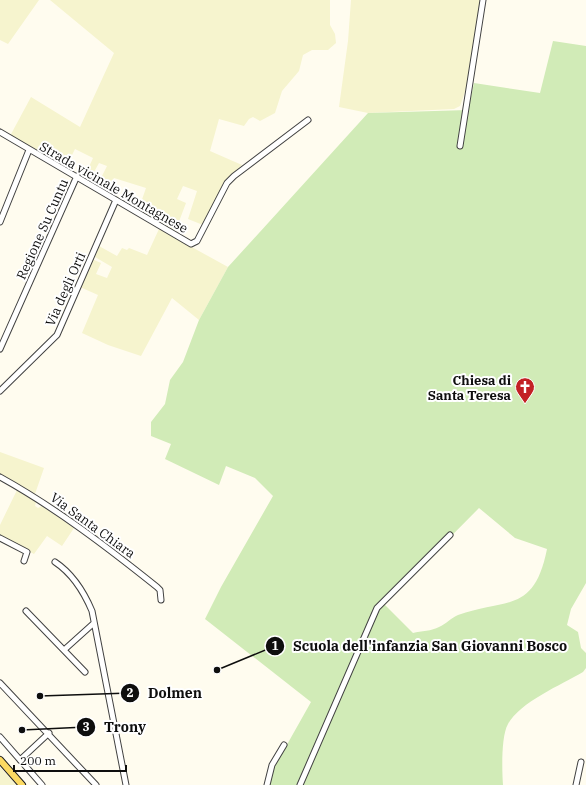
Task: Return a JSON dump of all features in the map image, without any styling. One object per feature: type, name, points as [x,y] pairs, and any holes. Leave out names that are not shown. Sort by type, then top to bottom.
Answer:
[{"type":"main road","points":[[0,760],[22,785]]},
{"type":"street","points":[[460,146],[483,0]]},
{"type":"street","name":"Strada vicinale Montagnese","points":[[0,132],[191,244],[194,244],[227,183],[243,169],[308,120]]},
{"type":"street","points":[[0,222],[29,150]]},
{"type":"street","name":"Regione Su Cuntu","points":[[0,349],[28,290],[77,176]]},
{"type":"street","name":"Via degli Orti","points":[[1,389],[57,335],[116,200]]},
{"type":"street","name":"Via Santa Chiara","points":[[0,477],[67,518],[157,586],[161,593],[161,600]]},
{"type":"street","points":[[300,785],[378,608],[450,536]]},
{"type":"street","points":[[0,538],[28,552],[24,561]]},
{"type":"street","points":[[55,562],[64,568],[79,586],[88,601],[94,623],[126,785]]},
{"type":"street","points":[[26,612],[85,672]]},
{"type":"street","points":[[64,650],[94,623]]},
{"type":"street","points":[[0,683],[49,733],[96,785]]},
{"type":"street","points":[[20,760],[49,733]]},
{"type":"street","points":[[0,737],[42,785]]},
{"type":"street","points":[[266,785],[272,766],[284,745]]},
{"type":"street","points":[[576,785],[581,762]]},
{"type":"shaded area","points":[[0,0],[39,0],[8,44],[0,40]]},
{"type":"shaded area","points":[[50,0],[330,0],[330,25],[335,34],[336,43],[328,50],[312,50],[303,55],[299,71],[282,91],[275,113],[260,121],[253,117],[249,119],[244,126],[219,119],[210,151],[242,165],[231,176],[203,225],[188,219],[197,191],[183,186],[177,199],[186,203],[175,232],[138,211],[146,188],[114,178],[111,183],[101,178],[107,166],[99,163],[89,181],[84,178],[93,158],[75,149],[65,169],[10,136],[31,97],[80,127],[114,53]]},
{"type":"shaded area","points":[[351,0],[480,0],[466,89],[460,106],[454,109],[368,113],[339,107],[348,41]]},
{"type":"shaded area","points":[[159,229],[228,267],[199,320],[172,298],[141,356],[108,345],[82,333],[98,295],[80,287],[92,259],[101,263],[96,274],[107,278],[112,267],[95,257],[99,246],[117,256],[122,248],[127,250],[129,248],[147,255]]},
{"type":"shaded area","points":[[0,452],[44,468],[35,494],[0,474]]},
{"type":"shaded area","points":[[17,490],[36,502],[35,506],[38,508],[42,506],[74,528],[62,546],[47,536],[34,554],[0,536],[0,525]]},
{"type":"shaded area","points":[[0,767],[17,785],[0,785]]},
{"type":"green space","points":[[553,41],[586,46],[586,583],[571,609],[567,625],[578,632],[581,648],[586,653],[586,668],[583,672],[531,701],[514,716],[508,724],[503,745],[503,785],[270,785],[271,773],[311,702],[205,619],[221,587],[273,496],[255,478],[226,466],[219,485],[165,459],[171,444],[151,436],[151,422],[165,404],[170,380],[183,362],[199,320],[228,267],[368,113],[468,110],[474,83],[540,93]],"holes":[[[479,508],[515,538],[547,549],[541,570],[534,584],[526,594],[516,600],[458,615],[436,628],[413,633],[384,604]]]},
{"type":"place","name":"Chiesa di Santa Teresa","points":[[525,404]]},
{"type":"place","name":"Scuola dell'infanzia San Giovanni Bosco","points":[[217,670]]},
{"type":"place","name":"Dolmen","points":[[40,696]]},
{"type":"place","name":"Trony","points":[[22,730]]}]
